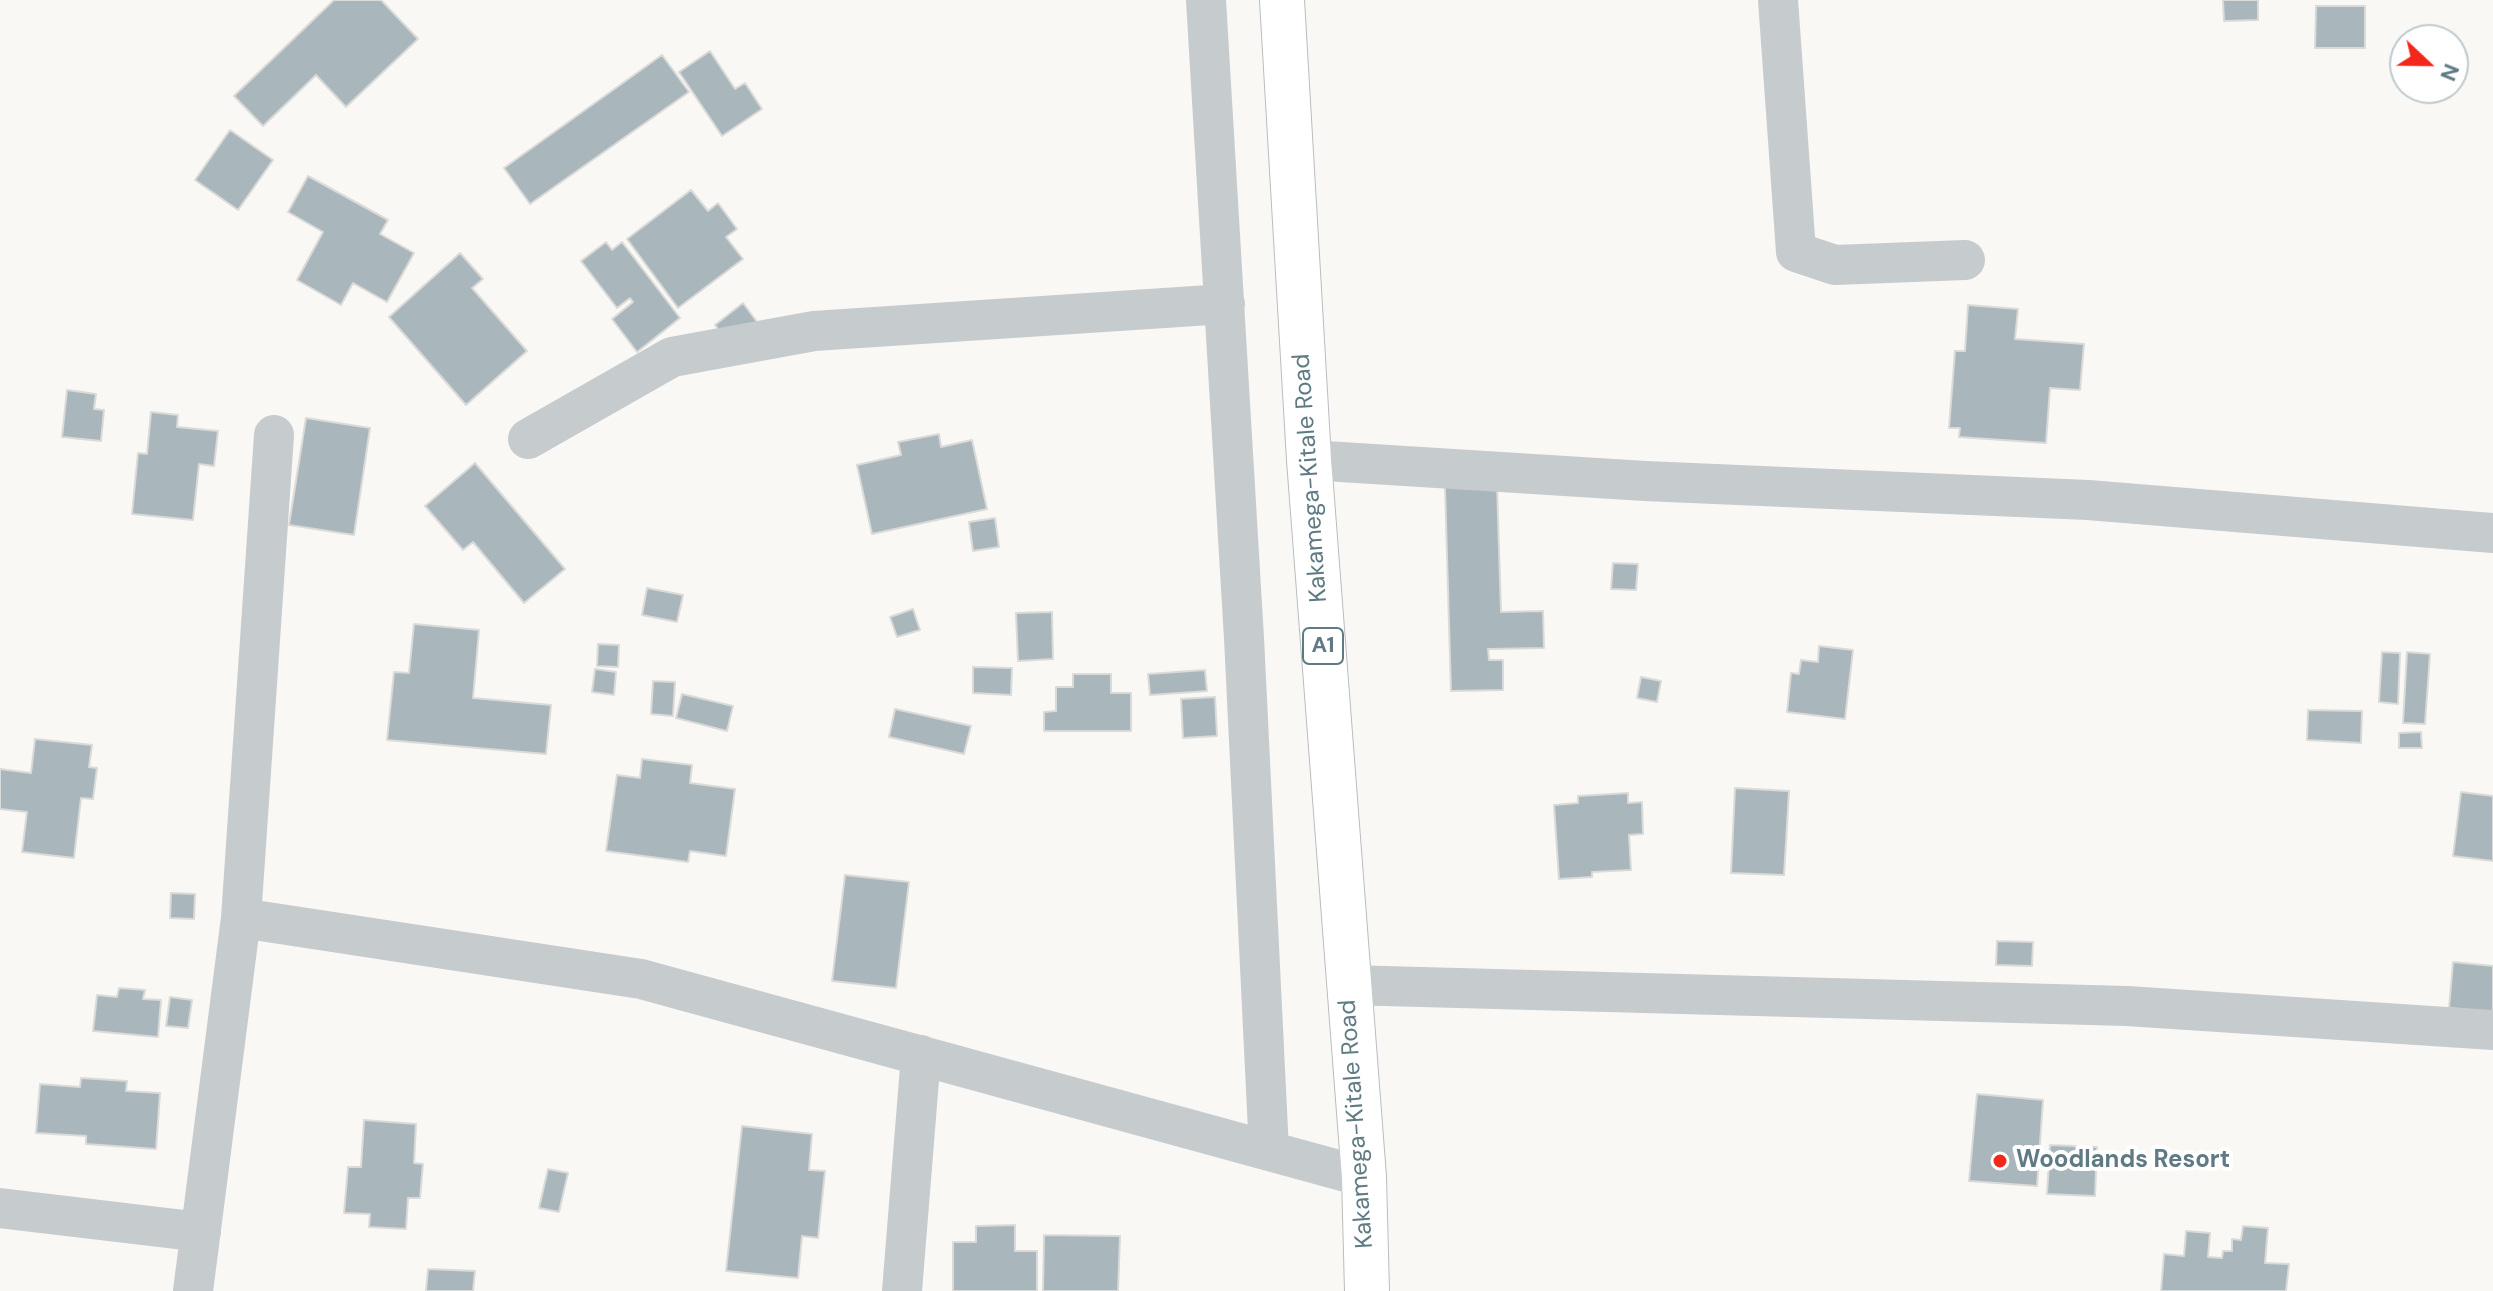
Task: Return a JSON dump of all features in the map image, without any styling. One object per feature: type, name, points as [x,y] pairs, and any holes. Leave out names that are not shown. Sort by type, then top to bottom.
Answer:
[{"type":"highway","name":"Kakamega-Kitale Road","points":[[1282,0],[1309,460],[1364,1177],[1367,1291]]},
{"type":"street","points":[[1206,0],[1269,1151]]},
{"type":"street","points":[[1778,0],[1796,252],[1835,265],[1965,260]]},
{"type":"street","points":[[528,439],[672,357],[814,331],[1225,304]]},
{"type":"street","points":[[193,1291],[241,918],[274,435]]},
{"type":"street","points":[[1309,460],[1645,481],[2088,500],[2493,533]]},
{"type":"street","points":[[241,918],[641,979],[1364,1177]]},
{"type":"street","points":[[1347,985],[2127,1006],[2493,1030]]},
{"type":"street","points":[[902,1291],[921,1055]]},
{"type":"street","points":[[0,1208],[201,1232]]},
{"type":"building","points":[[334,0],[381,0],[418,39],[346,107],[316,75],[263,126],[234,96]]},
{"type":"building","points":[[2223,0],[2258,0],[2258,20],[2224,21]]},
{"type":"building","points":[[2316,6],[2365,6],[2365,48],[2315,48]]},
{"type":"building","points":[[710,51],[735,89],[745,83],[762,109],[722,136],[679,72]]},
{"type":"building","points":[[662,55],[689,92],[530,204],[504,168]]},
{"type":"building","points":[[230,130],[273,160],[238,210],[195,180]]},
{"type":"building","points":[[308,176],[388,220],[380,234],[414,253],[387,302],[353,283],[341,305],[297,280],[323,232],[288,212]]},
{"type":"building","points":[[691,190],[708,211],[718,203],[737,229],[726,237],[743,259],[678,308],[627,239]]},
{"type":"building","points":[[606,242],[612,250],[622,242],[680,318],[637,352],[612,319],[633,302],[630,298],[617,308],[581,261]]},
{"type":"building","points":[[460,253],[483,279],[472,288],[527,351],[466,405],[389,317]]},
{"type":"building","points":[[743,303],[757,322],[729,343],[715,325]]},
{"type":"building","points":[[1968,305],[2018,309],[2015,339],[2084,344],[2080,390],[2050,388],[2046,443],[1959,437],[1960,428],[1949,428],[1955,351],[1965,351]]},
{"type":"building","points":[[67,390],[96,394],[94,409],[104,410],[101,441],[62,437]]},
{"type":"building","points":[[151,412],[178,415],[177,427],[218,431],[214,466],[199,464],[193,520],[132,514],[138,453],[147,454]]},
{"type":"building","points":[[306,418],[370,428],[354,535],[289,525]]},
{"type":"building","points":[[939,434],[941,447],[972,440],[987,509],[872,534],[857,465],[901,455],[898,442]]},
{"type":"building","points":[[475,463],[565,569],[524,603],[473,542],[463,550],[425,506]]},
{"type":"building","points":[[1497,485],[1501,612],[1543,611],[1544,648],[1488,649],[1489,660],[1503,660],[1503,690],[1451,691],[1445,487]]},
{"type":"building","points":[[995,518],[999,547],[973,551],[969,522]]},
{"type":"building","points":[[1613,563],[1638,564],[1636,590],[1611,589]]},
{"type":"building","points":[[647,588],[683,595],[677,622],[642,615]]},
{"type":"building","points":[[913,609],[920,630],[897,637],[890,617]]},
{"type":"building","points":[[1052,612],[1053,659],[1018,661],[1016,613]]},
{"type":"building","points":[[414,624],[479,630],[473,698],[551,705],[546,754],[387,740],[394,672],[409,673]]},
{"type":"building","points":[[598,644],[619,645],[618,667],[597,666]]},
{"type":"building","points":[[1819,646],[1853,650],[1845,719],[1787,712],[1791,673],[1799,674],[1801,660],[1818,662]]},
{"type":"building","points":[[2382,652],[2400,653],[2398,704],[2379,702]]},
{"type":"building","points":[[2407,652],[2430,654],[2425,724],[2403,723]]},
{"type":"building","points":[[973,667],[1012,668],[1011,695],[973,693]]},
{"type":"building","points":[[595,669],[616,672],[614,695],[592,692]]},
{"type":"building","points":[[1205,670],[1207,691],[1150,695],[1148,674]]},
{"type":"building","points":[[1073,674],[1111,674],[1111,693],[1131,693],[1131,731],[1044,731],[1044,712],[1056,711],[1056,687],[1073,687]]},
{"type":"building","points":[[1641,677],[1661,681],[1657,702],[1637,698]]},
{"type":"building","points":[[653,681],[675,682],[673,716],[651,714]]},
{"type":"building","points":[[682,694],[733,706],[727,731],[676,718]]},
{"type":"building","points":[[1215,697],[1217,736],[1183,738],[1181,699]]},
{"type":"building","points":[[895,709],[971,726],[964,754],[889,737]]},
{"type":"building","points":[[2308,710],[2362,711],[2361,743],[2307,740]]},
{"type":"building","points":[[2421,732],[2422,748],[2399,748],[2399,733]]},
{"type":"building","points":[[35,739],[92,745],[89,767],[97,768],[93,799],[81,798],[74,858],[22,852],[27,812],[0,809],[0,769],[31,773]]},
{"type":"building","points":[[642,759],[692,765],[690,783],[735,789],[726,856],[690,851],[688,862],[606,851],[617,775],[640,778]]},
{"type":"building","points":[[1735,788],[1789,791],[1784,875],[1731,873]]},
{"type":"building","points":[[2461,792],[2493,796],[2493,861],[2453,856]]},
{"type":"building","points":[[1628,793],[1628,803],[1642,802],[1643,834],[1629,835],[1631,870],[1592,872],[1592,877],[1559,879],[1554,805],[1578,803],[1578,796]]},
{"type":"building","points":[[845,875],[909,882],[896,988],[832,981]]},
{"type":"building","points":[[171,893],[195,894],[194,919],[170,918]]},
{"type":"building","points":[[1997,941],[2033,942],[2032,966],[1996,965]]},
{"type":"building","points":[[2453,962],[2493,966],[2493,1012],[2449,1008]]},
{"type":"building","points":[[119,988],[145,990],[143,999],[161,1000],[158,1037],[93,1031],[97,995],[117,997]]},
{"type":"building","points":[[170,997],[192,1000],[188,1028],[166,1026]]},
{"type":"building","points":[[81,1078],[127,1081],[126,1091],[160,1093],[156,1149],[86,1144],[86,1136],[36,1133],[40,1084],[80,1087]]},
{"type":"building","points":[[1977,1094],[2043,1100],[2037,1186],[1969,1181]]},
{"type":"building","points":[[364,1120],[416,1124],[414,1163],[423,1164],[420,1198],[408,1198],[406,1229],[369,1227],[370,1214],[344,1213],[348,1167],[361,1167]]},
{"type":"building","points":[[742,1126],[812,1134],[809,1170],[825,1171],[818,1238],[802,1236],[798,1278],[726,1271]]},
{"type":"building","points":[[2050,1145],[2097,1147],[2095,1196],[2047,1194]]},
{"type":"building","points":[[548,1169],[568,1173],[559,1212],[539,1208]]},
{"type":"building","points":[[1015,1225],[1015,1251],[1037,1251],[1037,1291],[953,1291],[953,1242],[976,1242],[976,1226]]},
{"type":"building","points":[[2243,1226],[2268,1228],[2265,1263],[2289,1264],[2286,1291],[2161,1291],[2164,1254],[2184,1256],[2186,1231],[2210,1233],[2208,1257],[2222,1258],[2223,1251],[2232,1251],[2232,1239],[2241,1240]]},
{"type":"building","points":[[1044,1235],[1120,1236],[1118,1291],[1043,1291]]},
{"type":"building","points":[[428,1269],[475,1271],[473,1291],[426,1291]]},
{"type":"place","name":"Woodlands Resort","points":[[2000,1161]]}]
